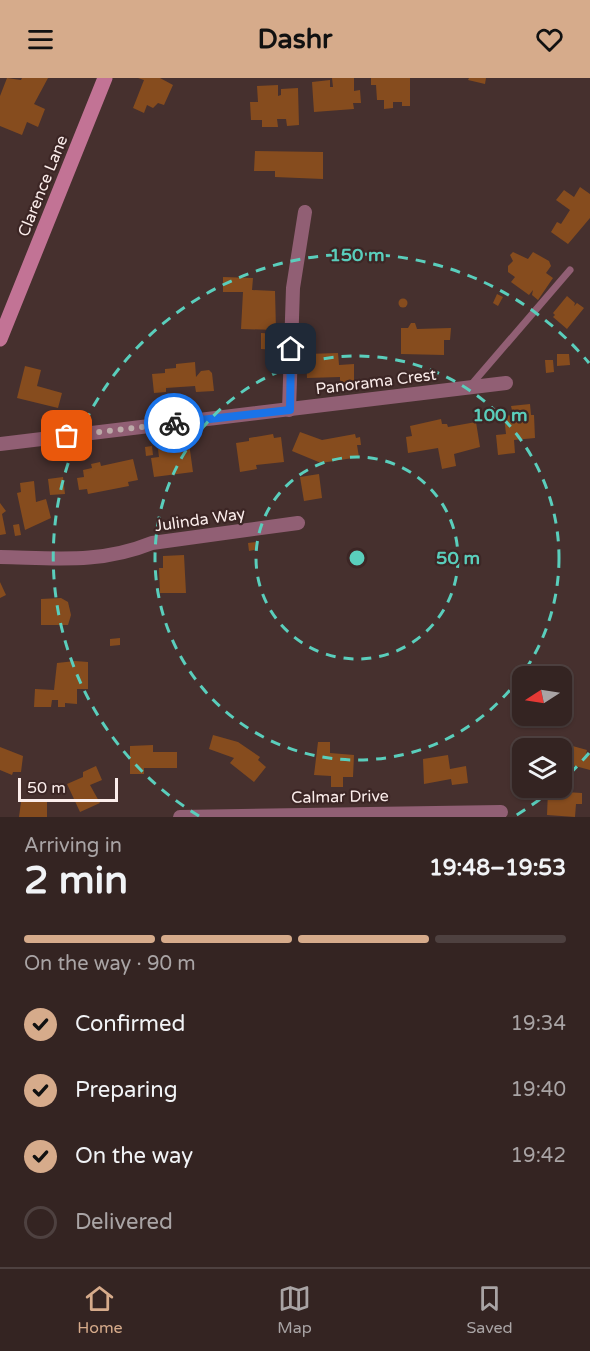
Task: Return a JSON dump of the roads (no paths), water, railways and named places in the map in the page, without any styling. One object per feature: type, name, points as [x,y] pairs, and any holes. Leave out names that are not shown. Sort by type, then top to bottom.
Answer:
[{"type":"street","name":"Clarence Lane","points":[[0,339],[105,78]]},
{"type":"street","points":[[290,410],[293,288],[305,212]]},
{"type":"street","name":"Panorama Crest","points":[[0,444],[506,383]]},
{"type":"street","name":"Julinda Way","points":[[0,557],[97,559],[130,552],[152,543],[298,523]]},
{"type":"street","name":"Calmar Drive","points":[[180,817],[501,812]]},
{"type":"lane","points":[[470,387],[570,270]]}]
